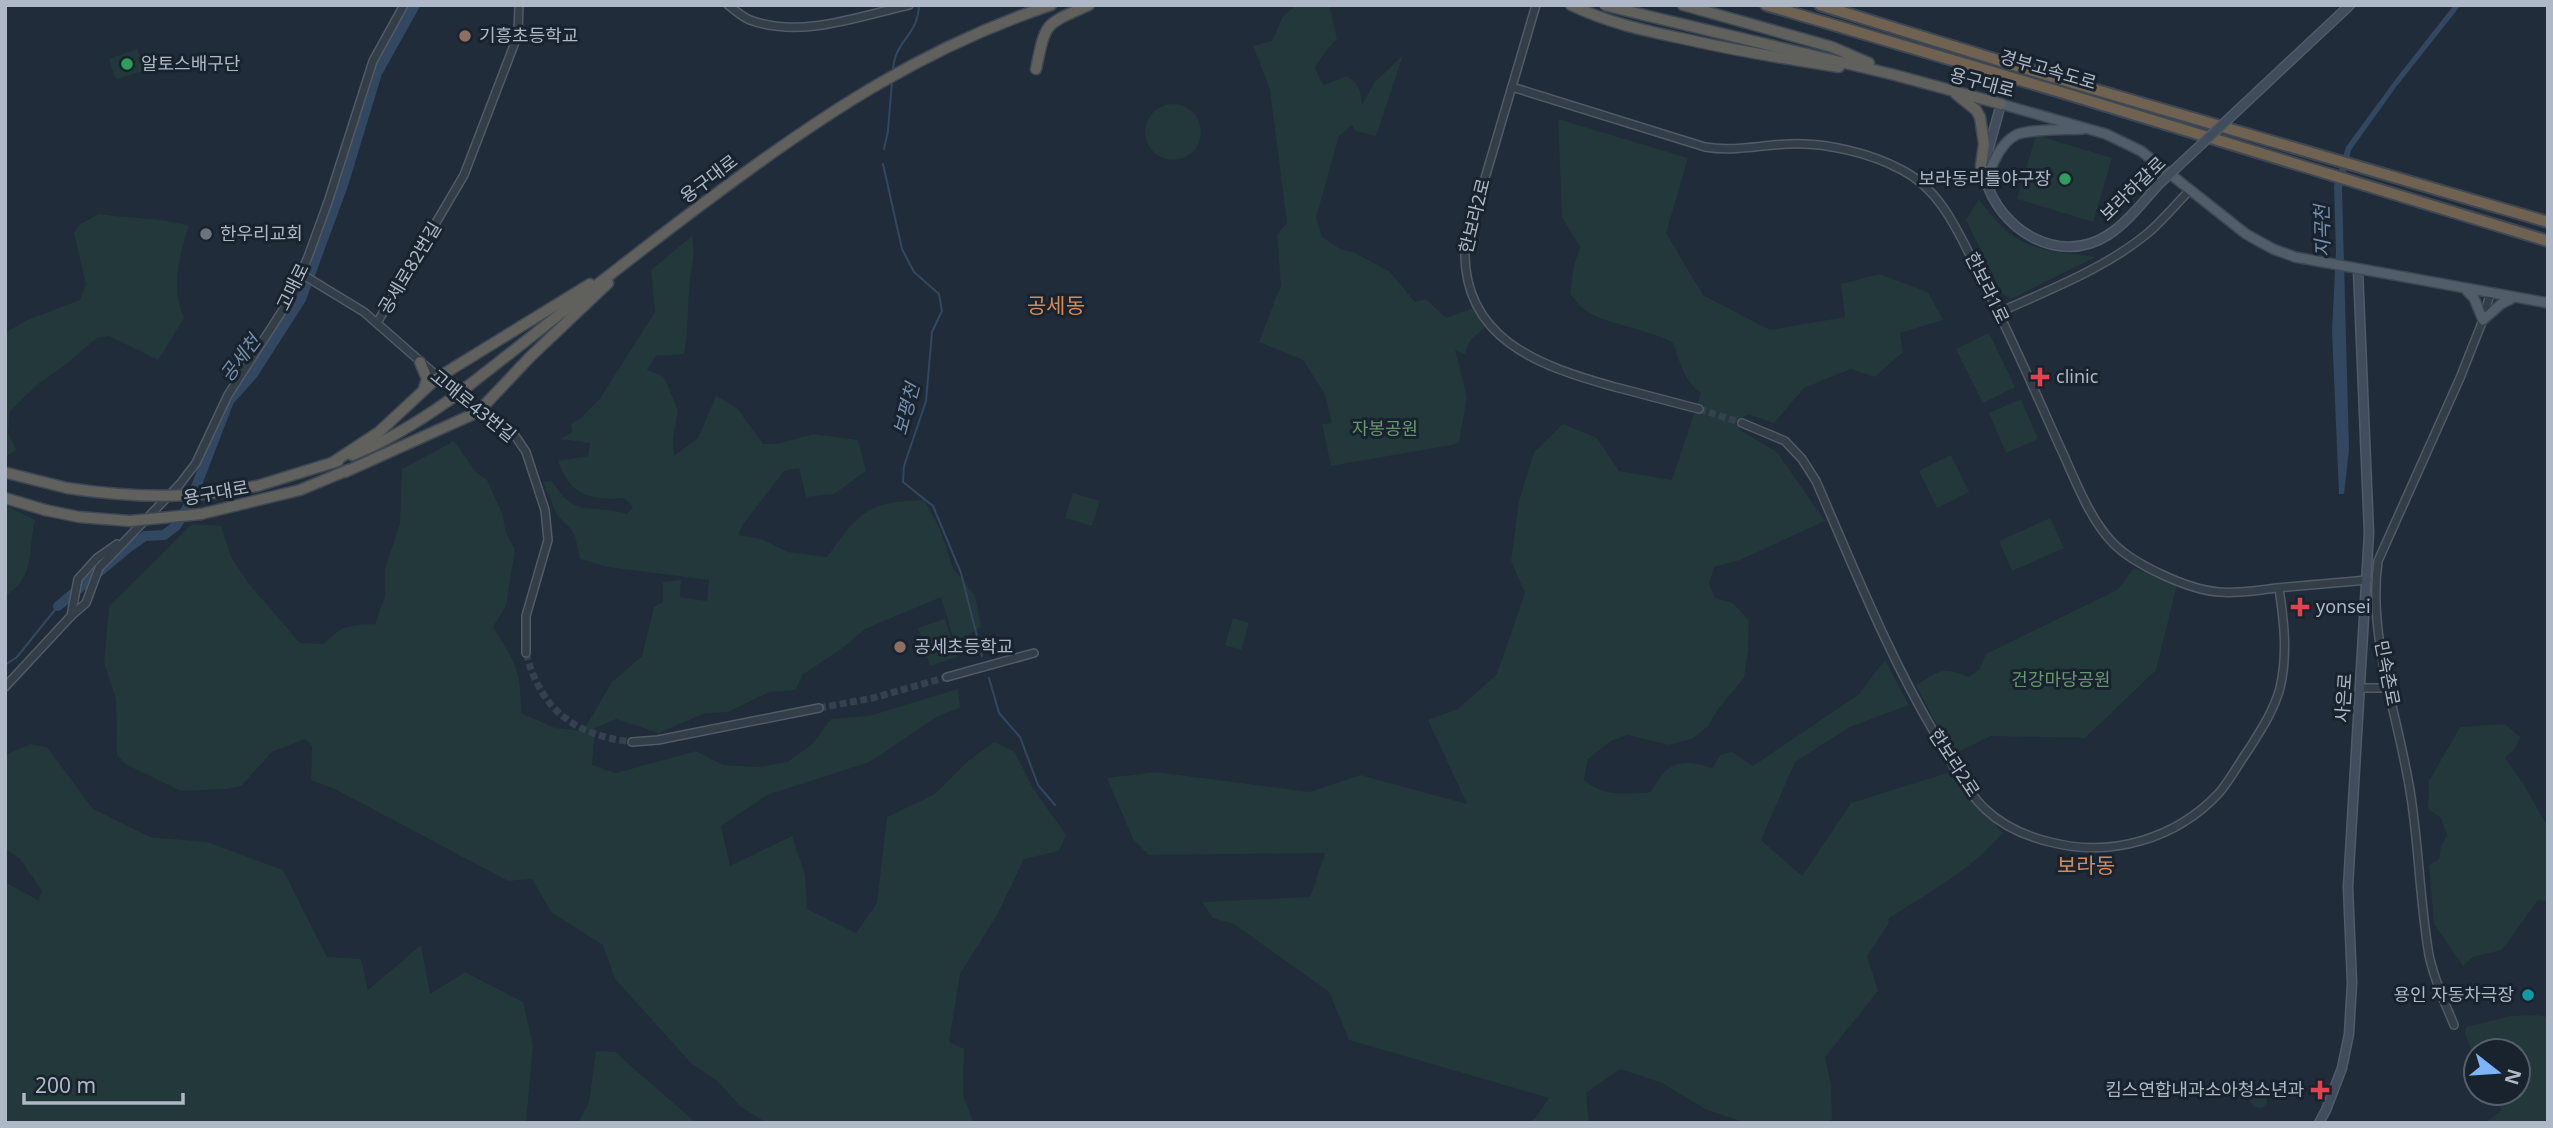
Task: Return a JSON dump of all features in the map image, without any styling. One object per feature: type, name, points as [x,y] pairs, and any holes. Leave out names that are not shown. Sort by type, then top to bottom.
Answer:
[{"type":"highway","name":"용구대로","points":[[7,473],[67,488],[126,496],[179,496],[257,486],[332,463],[372,447],[415,424],[448,401],[794,136],[856,96],[951,45],[1051,5]]},
{"type":"highway","points":[[1036,69],[1041,38],[1048,26],[1089,5]]},
{"type":"highway","points":[[1571,5],[1633,28],[1769,57],[1895,75]]},
{"type":"highway","name":"용구대로","points":[[1604,5],[1895,75],[2001,104]]},
{"type":"highway","points":[[1625,5],[1622,17],[1633,28]]},
{"type":"highway","points":[[1683,5],[1832,47],[1895,75]]},
{"type":"highway","name":"경부고속도로","points":[[1766,5],[2321,170],[2548,241]]},
{"type":"highway","name":"경부고속도로","points":[[1820,5],[2059,79],[2548,222]]},
{"type":"highway","points":[[1953,91],[1976,110],[1980,117],[1984,144],[1981,166],[1985,181]]},
{"type":"highway","points":[[332,463],[379,432],[450,369],[568,296],[612,273]]},
{"type":"highway","points":[[345,472],[478,412],[531,356],[607,284],[612,273]]},
{"type":"highway","points":[[420,362],[427,379],[424,390]]},
{"type":"highway","name":"용구대로","points":[[5,498],[79,517],[130,521],[201,514],[300,490],[345,472],[401,437],[415,424]]},
{"type":"main road","name":"보라하갈로","points":[[1985,181],[1997,205],[2020,231],[2045,242],[2072,246],[2084,245],[2107,236],[2350,5]]},
{"type":"main road","name":"용구대로","points":[[2001,104],[2091,129],[2141,151],[2256,242],[2295,257],[2355,269]]},
{"type":"main road","points":[[1985,181],[1983,167],[2001,104]]},
{"type":"main road","points":[[1985,181],[1995,158],[2007,142],[2018,134],[2091,129]]},
{"type":"main road","points":[[2355,269],[2490,295],[2548,303]]},
{"type":"main road","name":"사은로","points":[[2319,1123],[2342,1068],[2351,1007],[2348,887],[2367,580],[2368,495],[2355,269]]},
{"type":"main road","points":[[2466,290],[2474,298],[2483,320],[2501,304],[2513,299]]},
{"type":"street","name":"고매로","points":[[89,597],[99,568],[197,463],[220,409],[303,275],[373,61],[404,5]]},
{"type":"street","name":"공세로82번길","points":[[377,323],[464,175],[514,45],[519,5]]},
{"type":"street","points":[[728,5],[750,20],[774,26],[801,27],[909,5]]},
{"type":"street","name":"한보라2로","points":[[1536,5],[1465,246],[1464,267],[1476,307],[1488,324],[1504,339],[1523,354],[1542,363],[1575,376],[1699,409]]},
{"type":"street","name":"한보라1로","points":[[1512,87],[1705,147],[1733,150],[1790,144],[1824,145],[1895,166],[1926,186],[1955,223],[2000,312],[2075,480],[2104,533],[2115,545],[2138,562],[2189,585],[2217,592],[2367,580]]},
{"type":"street","points":[[2000,312],[2094,269],[2124,251],[2154,228],[2190,190]]},
{"type":"street","name":"고매로43번길","points":[[303,275],[377,323],[478,412],[499,422],[516,437],[529,460],[547,522],[548,540],[526,616],[526,653]]},
{"type":"street","name":"민속촌로","points":[[2454,1025],[2430,957],[2411,796],[2389,688],[2374,588],[2378,561],[2433,440],[2483,320],[2490,295]]},
{"type":"street","points":[[420,362],[442,372],[450,369]]},
{"type":"street","name":"한보라2로","points":[[1742,423],[1785,441],[1802,459],[1816,481],[1904,682],[1962,782],[2000,822],[2032,837],[2072,848],[2110,849],[2123,846],[2153,836],[2193,816],[2219,792],[2261,730],[2280,688],[2285,641],[2279,588]]},
{"type":"street","name":"고매로","points":[[78,580],[97,558],[127,537]]},
{"type":"street","points":[[78,580],[83,598],[89,597]]},
{"type":"street","points":[[71,616],[78,580]]},
{"type":"street","points":[[5,687],[71,616],[79,611],[89,597]]},
{"type":"street","points":[[947,677],[1034,653]]},
{"type":"street","points":[[2361,688],[2389,688]]},
{"type":"street","points":[[632,742],[657,740],[818,708]]},
{"type":"green space","name":"자봉공원","points":[[1297,5],[1329,5],[1337,39],[1315,67],[1324,85],[1347,76],[1351,79],[1359,88],[1362,105],[1374,83],[1403,55],[1376,136],[1356,131],[1352,125],[1339,136],[1316,218],[1322,237],[1340,249],[1353,252],[1389,271],[1415,302],[1426,299],[1446,318],[1476,307],[1488,324],[1469,342],[1465,354],[1455,350],[1467,397],[1459,442],[1452,445],[1331,466],[1322,424],[1332,423],[1325,394],[1303,360],[1259,342],[1281,285],[1277,235],[1287,223],[1270,90],[1253,46],[1272,41],[1283,16]]},
{"type":"green space","name":"알토스배구단","points":[[137,49],[145,70],[116,80],[109,59]]},
{"type":"green space","points":[[1168,104],[1178,104],[1193,112],[1199,121],[1199,143],[1193,152],[1178,160],[1168,160],[1150,148],[1145,137],[1145,127],[1157,109]]},
{"type":"green space","points":[[1558,119],[1688,158],[1666,233],[1703,295],[1770,330],[1845,317],[1841,284],[1879,274],[1928,292],[1943,320],[1900,333],[1903,352],[1875,377],[1851,369],[1804,388],[1774,423],[1748,414],[1737,422],[1740,430],[1777,452],[1825,521],[1740,560],[1714,567],[1709,584],[1715,598],[1733,603],[1749,621],[1748,650],[1744,678],[1708,726],[1694,738],[1669,745],[1628,735],[1611,741],[1588,759],[1584,780],[1607,792],[1651,792],[1669,768],[1683,763],[1713,768],[1720,755],[1732,752],[1753,766],[1858,695],[1885,660],[1909,705],[1850,727],[1795,762],[1761,840],[1802,876],[1851,803],[1950,772],[2003,833],[1964,869],[1889,918],[1888,925],[1867,956],[1878,991],[1825,1057],[1831,1086],[1832,1119],[1829,1123],[1747,1123],[1705,1109],[1662,1083],[1620,1069],[1586,1093],[1589,1123],[1529,1123],[1549,1098],[1349,1040],[1329,992],[1234,924],[1213,918],[1202,902],[1310,897],[1325,853],[1149,855],[1133,839],[1107,778],[1156,772],[1310,792],[1360,775],[1467,804],[1428,720],[1458,709],[1497,674],[1525,593],[1511,561],[1519,501],[1534,452],[1563,424],[1597,438],[1619,471],[1672,480],[1701,393],[1687,377],[1673,343],[1651,333],[1599,318],[1581,307],[1570,294],[1574,265],[1580,247],[1562,217]]},
{"type":"green space","name":"보라동리틀야구장","points":[[2036,135],[2112,158],[2093,222],[2017,199]]},
{"type":"green space","points":[[1979,199],[2005,229],[2029,244],[2058,252],[2096,257],[2011,299],[2002,294],[1966,220]]},
{"type":"green space","points":[[99,214],[189,226],[182,249],[177,284],[184,318],[158,360],[109,336],[97,338],[38,384],[10,411],[8,432],[16,450],[5,457],[5,333],[27,320],[80,300],[86,284],[74,233],[80,224]]},
{"type":"green space","points":[[692,236],[694,254],[684,354],[656,356],[647,370],[664,377],[678,410],[673,437],[674,456],[698,438],[716,396],[737,408],[763,444],[777,444],[813,434],[858,440],[866,471],[834,494],[806,497],[799,468],[784,471],[744,523],[738,535],[761,539],[788,552],[827,557],[848,529],[866,512],[889,503],[924,500],[940,529],[953,568],[975,596],[981,627],[955,644],[941,597],[865,629],[844,647],[802,675],[796,690],[769,692],[728,712],[703,714],[659,733],[616,719],[595,728],[592,765],[616,773],[696,751],[723,765],[759,767],[788,762],[813,743],[831,719],[869,716],[958,689],[960,708],[938,716],[870,762],[767,795],[721,826],[730,866],[792,836],[805,875],[807,909],[856,933],[877,903],[887,817],[935,794],[968,761],[994,742],[1014,751],[1032,787],[1066,835],[1059,851],[1024,859],[997,915],[960,974],[949,1042],[964,1049],[963,1095],[974,1123],[767,1123],[741,1107],[717,1081],[692,1064],[615,979],[603,945],[551,912],[532,879],[508,881],[335,789],[311,780],[312,746],[305,739],[272,752],[241,786],[226,789],[181,791],[127,765],[117,755],[116,699],[104,663],[109,606],[192,524],[221,526],[231,557],[249,584],[300,643],[324,644],[346,627],[375,624],[385,596],[385,569],[400,523],[402,469],[454,441],[476,472],[487,480],[502,513],[506,533],[515,549],[506,606],[493,627],[507,649],[518,676],[521,713],[555,728],[583,731],[612,682],[642,656],[654,607],[663,602],[663,582],[681,580],[680,597],[707,601],[709,580],[608,567],[580,559],[575,536],[557,515],[543,482],[552,481],[568,501],[584,508],[627,514],[633,507],[624,498],[591,497],[575,488],[558,461],[588,456],[590,443],[560,439],[572,432],[571,424],[599,400],[655,312],[651,270]]},
{"type":"green space","points":[[1989,333],[2015,387],[1983,403],[1956,349]]},
{"type":"green space","points":[[2021,399],[2038,439],[2006,453],[1989,413]]},
{"type":"green space","points":[[1951,455],[1969,492],[1937,508],[1919,471]]},
{"type":"green space","points":[[1073,493],[1100,501],[1092,526],[1065,518]]},
{"type":"green space","points":[[5,505],[35,520],[26,571],[22,580],[5,596]]},
{"type":"green space","points":[[2050,518],[2064,548],[2012,571],[1999,541]]},
{"type":"green space","name":"건강마당공원","points":[[2134,568],[2177,585],[2156,670],[2085,738],[1991,736],[1952,755],[1916,685],[1941,671],[1952,671],[1969,677],[1979,670],[1986,654],[2117,590]]},
{"type":"green space","points":[[1233,618],[1249,623],[1241,650],[1225,645]]},
{"type":"green space","points":[[945,619],[957,657],[930,666],[918,628]]},
{"type":"green space","points":[[2505,724],[2520,737],[2516,747],[2505,758],[2548,827],[2548,901],[2538,900],[2502,950],[2473,957],[2463,966],[2434,924],[2429,865],[2439,859],[2441,846],[2447,835],[2441,818],[2428,809],[2429,781],[2460,727]]},
{"type":"green space","points":[[30,744],[47,747],[93,809],[150,837],[207,842],[283,870],[327,957],[361,959],[368,990],[421,945],[430,994],[465,972],[523,1002],[533,1045],[526,1123],[5,1123],[5,882],[38,900],[42,891],[20,859],[5,848],[5,755]]},
{"type":"green space","points":[[2511,1016],[2548,1017],[2548,1123],[2485,1123],[2502,1110],[2500,1107],[2532,1107],[2532,1037],[2466,1037],[2465,1034],[2466,1027]]},
{"type":"green space","points":[[596,1051],[615,1052],[696,1123],[578,1123],[589,1102]]},
{"type":"green space","points":[[2254,1085],[2266,1094],[2267,1103],[2262,1108],[2255,1107],[2247,1098],[2247,1088]]},
{"type":"water","points":[[2454,5],[2461,5],[2396,87],[2351,150],[2342,189],[2349,450],[2344,494],[2339,494],[2332,331],[2336,251],[2334,186],[2346,147]]},
{"type":"waterway","name":"공세천","points":[[58,606],[145,536],[164,535],[176,526],[189,505],[229,401],[253,374],[301,299],[343,185],[377,73],[415,5]]},
{"type":"waterway","name":"보평천","points":[[893,71],[897,52],[915,24],[919,5]]},
{"type":"waterway","name":"보평천","points":[[884,149],[892,81]]},
{"type":"waterway","name":"보평천","points":[[883,164],[902,249],[914,272],[939,294],[942,311],[932,332],[926,401],[904,466],[903,482],[933,506],[961,573],[982,656]]},
{"type":"waterway","name":"공세천","points":[[5,665],[17,657],[58,606]]},
{"type":"waterway","name":"보평천","points":[[989,678],[999,713],[1020,737],[1038,785],[1055,805]]},
{"type":"tunnel","points":[[1699,409],[1742,423]]},
{"type":"tunnel","points":[[526,653],[541,690],[563,716],[593,733],[632,742]]},
{"type":"tunnel","points":[[819,708],[873,698],[947,677]]},
{"type":"place","name":"기흥초등학교","points":[[465,36]]},
{"type":"place","name":"알토스배구단","points":[[127,64]]},
{"type":"place","name":"보라동리틀야구장","points":[[2065,179]]},
{"type":"place","name":"한우리교회","points":[[206,234]]},
{"type":"place","name":"clinic","points":[[2040,377]]},
{"type":"place","name":"yonsei","points":[[2300,607]]},
{"type":"place","name":"공세초등학교","points":[[900,647]]},
{"type":"place","name":"용인 자동차극장","points":[[2528,995]]},
{"type":"place","name":"킴스연합내과소아청소년과","points":[[2320,1090]]},
{"type":"district","name":"공세동","points":[[1056,306]]},
{"type":"district","name":"보라동","points":[[2086,866]]},
{"type":"water label","name":"지곡천","points":[[2322,231]]}]
